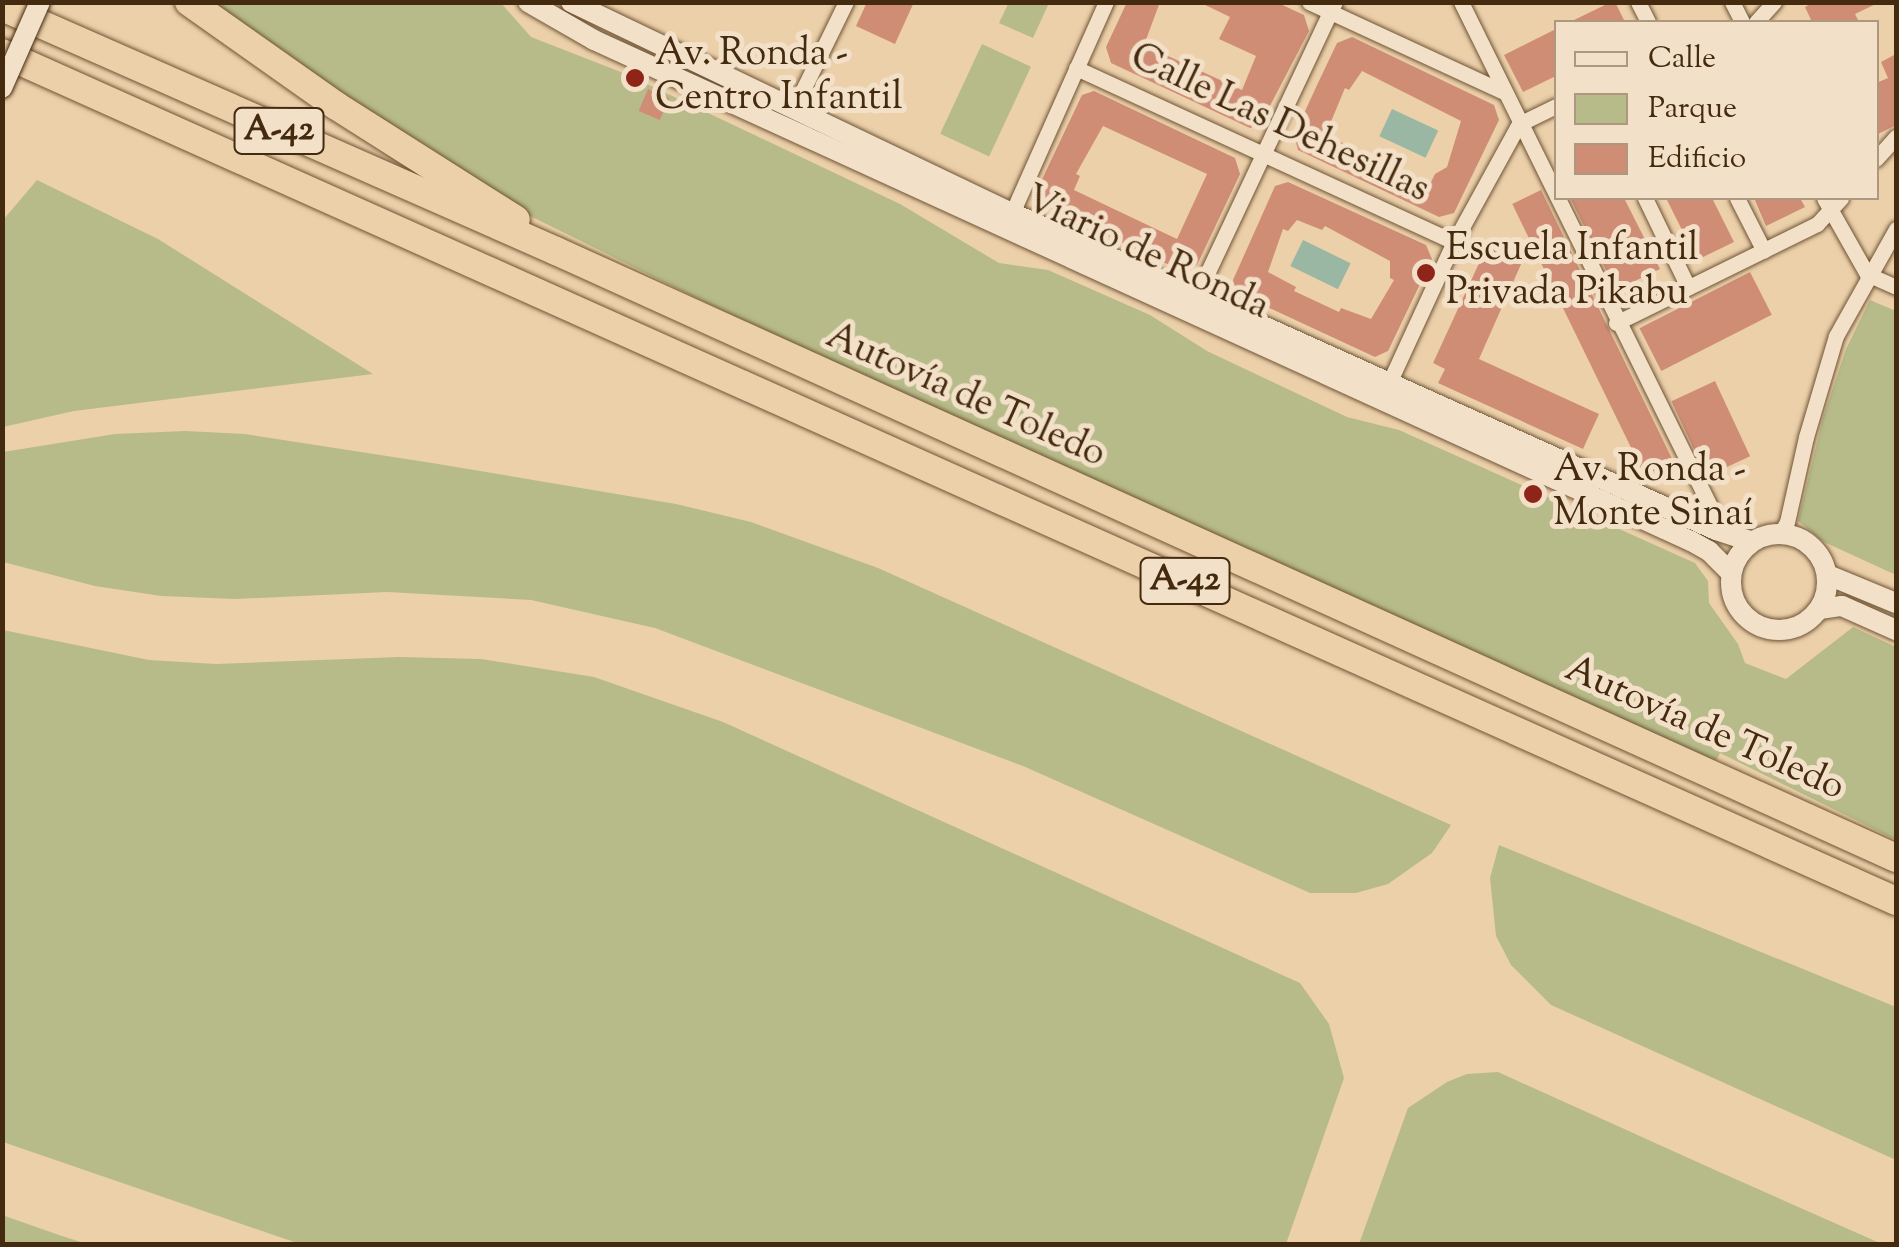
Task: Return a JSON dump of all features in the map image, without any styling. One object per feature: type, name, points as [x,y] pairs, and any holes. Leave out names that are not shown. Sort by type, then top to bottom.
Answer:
[{"type":"highway","points":[[189,2],[335,105],[537,234],[556,252]]},
{"type":"highway","name":"Autovía de Toledo","points":[[2,6],[1896,858]]},
{"type":"highway","name":"Autovía de Toledo","points":[[11,46],[1896,901]]},
{"type":"main road","points":[[2,88],[11,46],[27,2]]},
{"type":"main road","points":[[11,46],[40,2]]},
{"type":"main road","name":"Viario de Ronda","points":[[528,2],[594,40],[1008,221],[1691,541],[1710,551],[1731,573]]},
{"type":"main road","name":"Viario de Ronda","points":[[578,5],[1008,221],[1196,297],[1716,530],[1750,541]]},
{"type":"main road","points":[[1896,604],[1828,575],[1809,546],[1780,534],[1750,541],[1731,573],[1732,594],[1742,613],[1758,626],[1794,628],[1820,610],[1842,606],[1896,630]]},
{"type":"main road","points":[[1820,610],[1828,575]]},
{"type":"street","points":[[793,110],[846,2]]},
{"type":"street","points":[[1008,221],[1106,2]]},
{"type":"street","points":[[1309,2],[1333,8],[1502,90]]},
{"type":"street","points":[[1461,2],[1554,196]]},
{"type":"street","points":[[1196,297],[1333,8]]},
{"type":"street","name":"Calle Las Dehesillas","points":[[1076,68],[1454,242]]},
{"type":"street","points":[[1389,383],[1454,242],[1519,124],[1554,107]]},
{"type":"street","points":[[1879,156],[1896,137]]},
{"type":"street","points":[[1556,200],[1712,510],[1716,530]]},
{"type":"street","points":[[1646,200],[1688,288]]},
{"type":"street","points":[[1738,200],[1764,250]]},
{"type":"street","points":[[1616,323],[1817,224],[1832,201]]},
{"type":"street","points":[[1832,201],[1867,274],[1896,287]]},
{"type":"street","points":[[1780,534],[1788,522],[1806,438],[1836,336],[1867,274],[1896,229]]},
{"type":"green space","points":[[1009,2],[1049,3],[1033,38],[999,23]]},
{"type":"green space","points":[[186,3],[501,3],[531,37],[626,74],[900,204],[999,263],[1048,270],[1150,315],[1207,351],[1347,417],[1399,430],[1695,563],[1708,581],[1709,603],[1738,644],[1745,663],[1786,679],[1853,627],[1896,647],[1896,840],[1720,753],[1710,773],[686,293],[437,170]]},
{"type":"green space","points":[[982,44],[1031,67],[989,157],[940,134]]},
{"type":"green space","points":[[37,180],[158,239],[373,374],[74,411],[3,427],[3,220]]},
{"type":"green space","points":[[1870,300],[1896,311],[1896,575],[1824,542],[1798,521],[1823,418],[1846,349]]},
{"type":"green space","points":[[115,434],[245,434],[432,463],[676,504],[751,522],[878,568],[1451,825],[1432,853],[1388,884],[1356,893],[1310,893],[1023,766],[655,628],[531,600],[387,592],[235,599],[161,596],[95,586],[3,562],[3,452]]},
{"type":"green space","points":[[3,630],[149,660],[216,664],[399,657],[481,659],[594,677],[723,722],[1300,983],[1329,1024],[1344,1078],[1286,1244],[300,1244],[3,1142]]},
{"type":"green space","points":[[1499,845],[1896,1007],[1896,1160],[1551,1005],[1511,965],[1496,936],[1490,878]]},
{"type":"green space","points":[[1498,1072],[1882,1244],[1359,1244],[1408,1108],[1447,1082],[1467,1074]]},
{"type":"green space","points":[[2,1215],[59,1235],[87,1244],[3,1244]]},
{"type":"shaded area","points":[[1392,109],[1438,131],[1426,158],[1379,136]]},
{"type":"shaded area","points":[[1303,240],[1351,263],[1338,289],[1290,266]]},
{"type":"building","points":[[867,2],[914,2],[895,44],[856,26]]},
{"type":"building","points":[[1127,2],[1160,2],[1144,45],[1242,90],[1256,56],[1219,39],[1230,17],[1199,2],[1276,2],[1304,15],[1309,31],[1260,125],[1250,128],[1111,63],[1106,47]]},
{"type":"building","points":[[1615,2],[1624,20],[1574,20]]},
{"type":"building","points":[[1814,2],[1880,2],[1855,14],[1858,20],[1811,20],[1805,7]]},
{"type":"building","points":[[1554,30],[1554,77],[1523,92],[1504,55]]},
{"type":"building","points":[[1352,37],[1494,105],[1499,120],[1454,213],[1439,217],[1298,150],[1294,135],[1337,43]],"holes":[[[1362,71],[1461,121],[1447,167],[1435,174],[1430,184],[1330,137],[1335,126],[1330,124],[1345,88],[1349,90]]]},
{"type":"building","points":[[1896,54],[1896,125],[1879,134],[1879,82],[1888,78],[1881,62]]},
{"type":"building","points":[[648,89],[669,98],[660,120],[639,111]]},
{"type":"building","points":[[1094,91],[1235,158],[1240,174],[1197,265],[1182,271],[1040,204],[1036,192],[1082,95]],"holes":[[[1103,126],[1207,174],[1177,239],[1074,190],[1080,176],[1076,174]]]},
{"type":"building","points":[[1288,182],[1426,245],[1432,259],[1388,351],[1375,357],[1237,293],[1233,280],[1275,186]],"holes":[[[1297,220],[1322,230],[1325,226],[1390,261],[1390,278],[1394,280],[1371,319],[1341,308],[1339,312],[1294,291],[1296,287],[1268,272],[1283,229],[1288,231]]]},
{"type":"building","points":[[1541,190],[1673,461],[1645,475],[1512,204]]},
{"type":"building","points":[[1571,200],[1625,200],[1660,269],[1616,290]]},
{"type":"building","points":[[1667,200],[1713,200],[1734,242],[1697,260]]},
{"type":"building","points":[[1755,200],[1801,200],[1805,207],[1766,226]]},
{"type":"building","points":[[1487,246],[1522,262],[1479,359],[1599,414],[1583,449],[1438,383],[1445,369],[1433,363]]},
{"type":"building","points":[[1750,272],[1772,315],[1661,371],[1640,328]]},
{"type":"building","points":[[1715,381],[1750,456],[1707,477],[1671,401]]},
{"type":"place","name":"Av. Ronda - Centro Infantil","points":[[635,78]]},
{"type":"place","name":"Escuela Infantil Privada Pikabu","points":[[1426,273]]},
{"type":"place","name":"Av. Ronda - Monte Sinaí","points":[[1533,494]]}]
